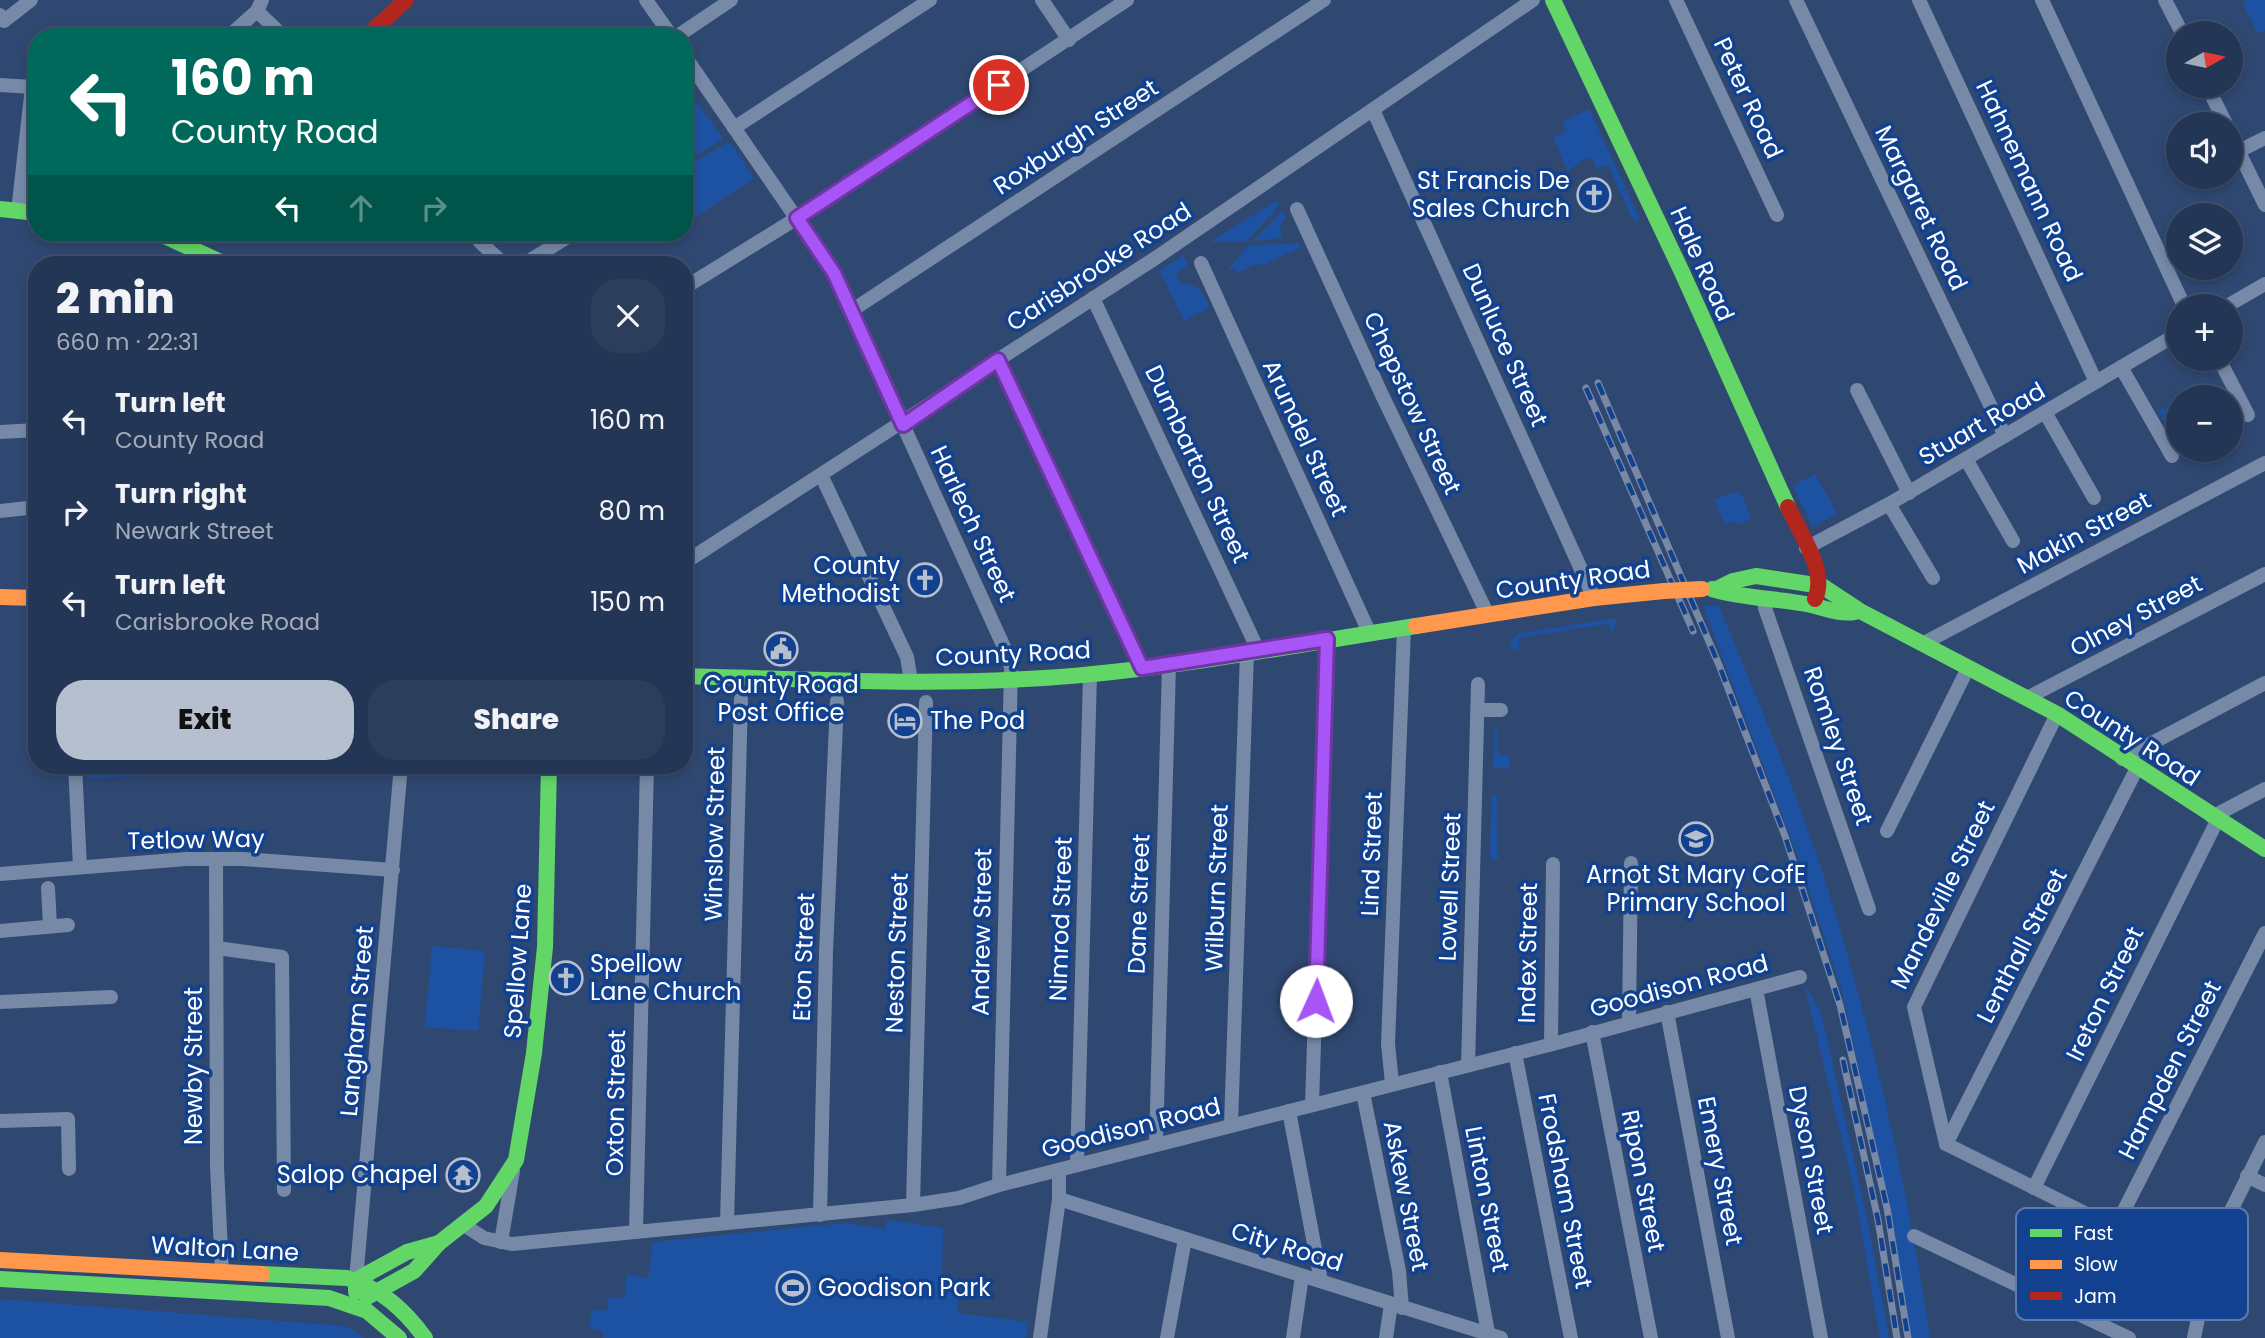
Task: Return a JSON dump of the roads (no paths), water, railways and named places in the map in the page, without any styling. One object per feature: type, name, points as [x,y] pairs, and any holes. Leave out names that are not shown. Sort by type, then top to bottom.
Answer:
[{"type":"main road","points":[[376,28],[406,0]]},
{"type":"main road","name":"Hale Road","points":[[1553,0],[1681,270],[1806,548],[1819,567],[1822,586]]},
{"type":"main road","points":[[0,209],[28,212]]},
{"type":"main road","points":[[183,242],[210,256]]},
{"type":"main road","name":"Hale Road","points":[[1806,548],[1805,581],[1811,605]]},
{"type":"main road","name":"County Road","points":[[1709,589],[1756,576],[1805,581],[1822,586],[1860,611],[2057,714],[2122,759],[2265,849]]},
{"type":"main road","points":[[1811,605],[1822,586]]},
{"type":"main road","name":"County Road","points":[[693,676],[1011,681],[1090,674],[1594,598],[1664,590],[1709,589],[1734,596],[1811,605],[1842,614],[1860,611]]},
{"type":"main road","points":[[0,597],[28,598]]},
{"type":"main road","name":"Spellow Lane","points":[[355,1304],[414,1271],[439,1243],[464,1225],[494,1196],[516,1160],[534,1053],[545,947],[548,774]]},
{"type":"main road","name":"Spellow Lane","points":[[356,1280],[407,1252],[439,1243]]},
{"type":"main road","name":"Walton Lane","points":[[0,1260],[356,1280],[378,1290],[420,1331]]},
{"type":"main road","points":[[414,1271],[407,1293],[420,1331]]},
{"type":"main road","name":"Walton Lane","points":[[0,1279],[329,1298],[355,1304],[381,1320],[398,1338]]},
{"type":"main road","points":[[355,1304],[356,1280]]},
{"type":"street","points":[[0,15],[4,21],[31,0]]},
{"type":"street","points":[[646,0],[667,28]]},
{"type":"street","points":[[688,28],[731,0]]},
{"type":"street","points":[[734,128],[930,0]]},
{"type":"street","points":[[1042,0],[1069,40]]},
{"type":"street","points":[[693,282],[797,218],[1127,0]]},
{"type":"street","name":"Roxburgh Street","points":[[851,311],[1324,0]]},
{"type":"street","name":"Carisbrooke Road","points":[[693,557],[903,425],[1533,0]]},
{"type":"street","name":"Peter Road","points":[[1676,0],[1777,215]]},
{"type":"street","name":"Margaret Road","points":[[1796,0],[2005,436]]},
{"type":"street","name":"Hahnemann Road","points":[[1920,0],[2096,382]]},
{"type":"street","points":[[2042,0],[2178,294]]},
{"type":"street","points":[[2165,0],[2176,21]]},
{"type":"street","points":[[237,28],[260,6],[277,28]]},
{"type":"street","name":"Harlech Street","points":[[693,68],[834,273],[1004,646],[1011,681]]},
{"type":"street","points":[[0,85],[28,87]]},
{"type":"street","name":"Dunluce Street","points":[[1373,110],[1594,598]]},
{"type":"street","points":[[18,211],[28,122]]},
{"type":"street","points":[[2243,149],[2265,138]]},
{"type":"street","points":[[2243,159],[2265,205]]},
{"type":"street","name":"Chepstow Street","points":[[1297,209],[1381,395],[1488,615]]},
{"type":"street","points":[[480,242],[495,256]]},
{"type":"street","points":[[537,256],[559,242]]},
{"type":"street","name":"Arundel Street","points":[[1201,262],[1369,632]]},
{"type":"street","points":[[2243,297],[2265,284]]},
{"type":"street","name":"Dumbarton Street","points":[[1093,298],[1253,651]]},
{"type":"street","name":"Stuart Road","points":[[1806,548],[1909,493],[2166,342]]},
{"type":"street","points":[[998,360],[1142,668]]},
{"type":"street","points":[[2122,367],[2166,445]]},
{"type":"street","points":[[2225,371],[2248,415]]},
{"type":"street","points":[[1857,390],[1909,493]]},
{"type":"street","points":[[2046,414],[2094,498]]},
{"type":"street","points":[[0,432],[28,430]]},
{"type":"street","points":[[1966,459],[2013,541]]},
{"type":"street","name":"Makin Street","points":[[1924,643],[2265,463]]},
{"type":"street","points":[[822,477],[907,657],[911,681]]},
{"type":"street","points":[[1889,504],[1933,578]]},
{"type":"street","points":[[0,511],[28,508]]},
{"type":"street","name":"Olney Street","points":[[2026,698],[2265,573]]},
{"type":"street","name":"Romley Street","points":[[1764,598],[1869,909]]},
{"type":"street","name":"Lind Street","points":[[1392,1083],[1388,1036],[1404,628]]},
{"type":"street","points":[[1312,1105],[1327,639]]},
{"type":"street","name":"Wilburn Street","points":[[1231,1125],[1253,651]]},
{"type":"street","name":"Dane Street","points":[[1156,1144],[1169,664]]},
{"type":"street","points":[[1886,831],[1968,668]]},
{"type":"street","name":"Nimrod Street","points":[[1077,1165],[1090,674]]},
{"type":"street","name":"Andrew Street","points":[[999,1185],[1011,681]]},
{"type":"street","points":[[2122,759],[2265,682]]},
{"type":"street","name":"Lowell Street","points":[[1468,1065],[1478,684]]},
{"type":"street","name":"Winslow Street","points":[[727,1223],[741,699]]},
{"type":"street","name":"Eton Street","points":[[820,1215],[826,952],[837,701]]},
{"type":"street","name":"Neston Street","points":[[913,1205],[926,702]]},
{"type":"street","points":[[1478,710],[1501,709]]},
{"type":"street","name":"Mandeville Street","points":[[1947,1144],[1914,1007],[2057,714]]},
{"type":"street","name":"Lenthall Street","points":[[1947,1144],[2137,768]]},
{"type":"street","points":[[75,774],[80,867]]},
{"type":"street","name":"Langham Street","points":[[356,1280],[400,774]]},
{"type":"street","name":"Oxton Street","points":[[636,1232],[647,774]]},
{"type":"street","points":[[2215,819],[2265,789]]},
{"type":"street","name":"Ireton Street","points":[[2034,1188],[2215,819]]},
{"type":"street","name":"Tetlow Way","points":[[0,874],[216,859],[393,870]]},
{"type":"street","name":"Newby Street","points":[[216,859],[217,1166],[222,1273]]},
{"type":"street","points":[[1629,1021],[1631,863]]},
{"type":"street","name":"Index Street","points":[[1551,1044],[1553,864]]},
{"type":"street","points":[[48,888],[50,926]]},
{"type":"street","points":[[0,931],[68,925]]},
{"type":"street","name":"Hampden Street","points":[[2125,1208],[2265,933]]},
{"type":"street","points":[[217,948],[282,957],[284,1190]]},
{"type":"street","name":"Goodison Road","points":[[464,1225],[484,1238],[501,1242],[820,1215],[958,1198],[983,1189],[1363,1093],[1392,1083],[1551,1044],[1800,977]]},
{"type":"street","name":"Dyson Street","points":[[1756,989],[1821,1338]]},
{"type":"street","points":[[0,1002],[111,997]]},
{"type":"street","name":"Emery Street","points":[[1667,1012],[1728,1338]]},
{"type":"street","name":"Ripon Street","points":[[1592,1032],[1651,1338]]},
{"type":"street","name":"Frodsham Street","points":[[1515,1053],[1571,1338]]},
{"type":"street","name":"Linton Street","points":[[1440,1072],[1494,1337]]},
{"type":"street","name":"Askew Street","points":[[1363,1093],[1399,1271],[1397,1306],[1385,1338]]},
{"type":"street","points":[[1289,1111],[1321,1280]]},
{"type":"street","points":[[0,1121],[68,1119],[69,1169]]},
{"type":"street","points":[[2232,1208],[2265,1142]]},
{"type":"street","points":[[1947,1144],[2074,1208]]},
{"type":"street","name":"Spellow Lane","points":[[501,1242],[516,1160]]},
{"type":"street","points":[[1040,1338],[1059,1199],[1059,1170]]},
{"type":"street","points":[[2247,1176],[2265,1185]]},
{"type":"street","name":"City Road","points":[[1059,1199],[1494,1337]]},
{"type":"street","points":[[1914,1236],[2016,1284]]},
{"type":"street","points":[[1167,1338],[1185,1239]]},
{"type":"street","points":[[1293,1338],[1302,1276]]},
{"type":"street","points":[[2091,1320],[2129,1338]]},
{"type":"street","points":[[2194,1338],[2198,1320]]},
{"type":"railway","points":[[1598,383],[1719,665],[1785,836],[1840,1005],[1887,1208],[1908,1338]]},
{"type":"railway","points":[[1586,388],[1693,631]]},
{"type":"railway","points":[[1843,1060],[1878,1220],[1897,1338]]},
{"type":"place","name":"St Francis De Sales Church","points":[[1594,195]]},
{"type":"place","name":"County Methodist","points":[[925,580]]},
{"type":"place","name":"County Road Post Office","points":[[781,649]]},
{"type":"place","name":"The Pod","points":[[905,721]]},
{"type":"place","name":"Arnot St Mary CofE Primary School","points":[[1696,839]]},
{"type":"place","name":"Spellow Lane Church","points":[[566,978]]},
{"type":"place","name":"Salop Chapel","points":[[463,1175]]},
{"type":"place","name":"Goodison Park","points":[[793,1288]]}]
